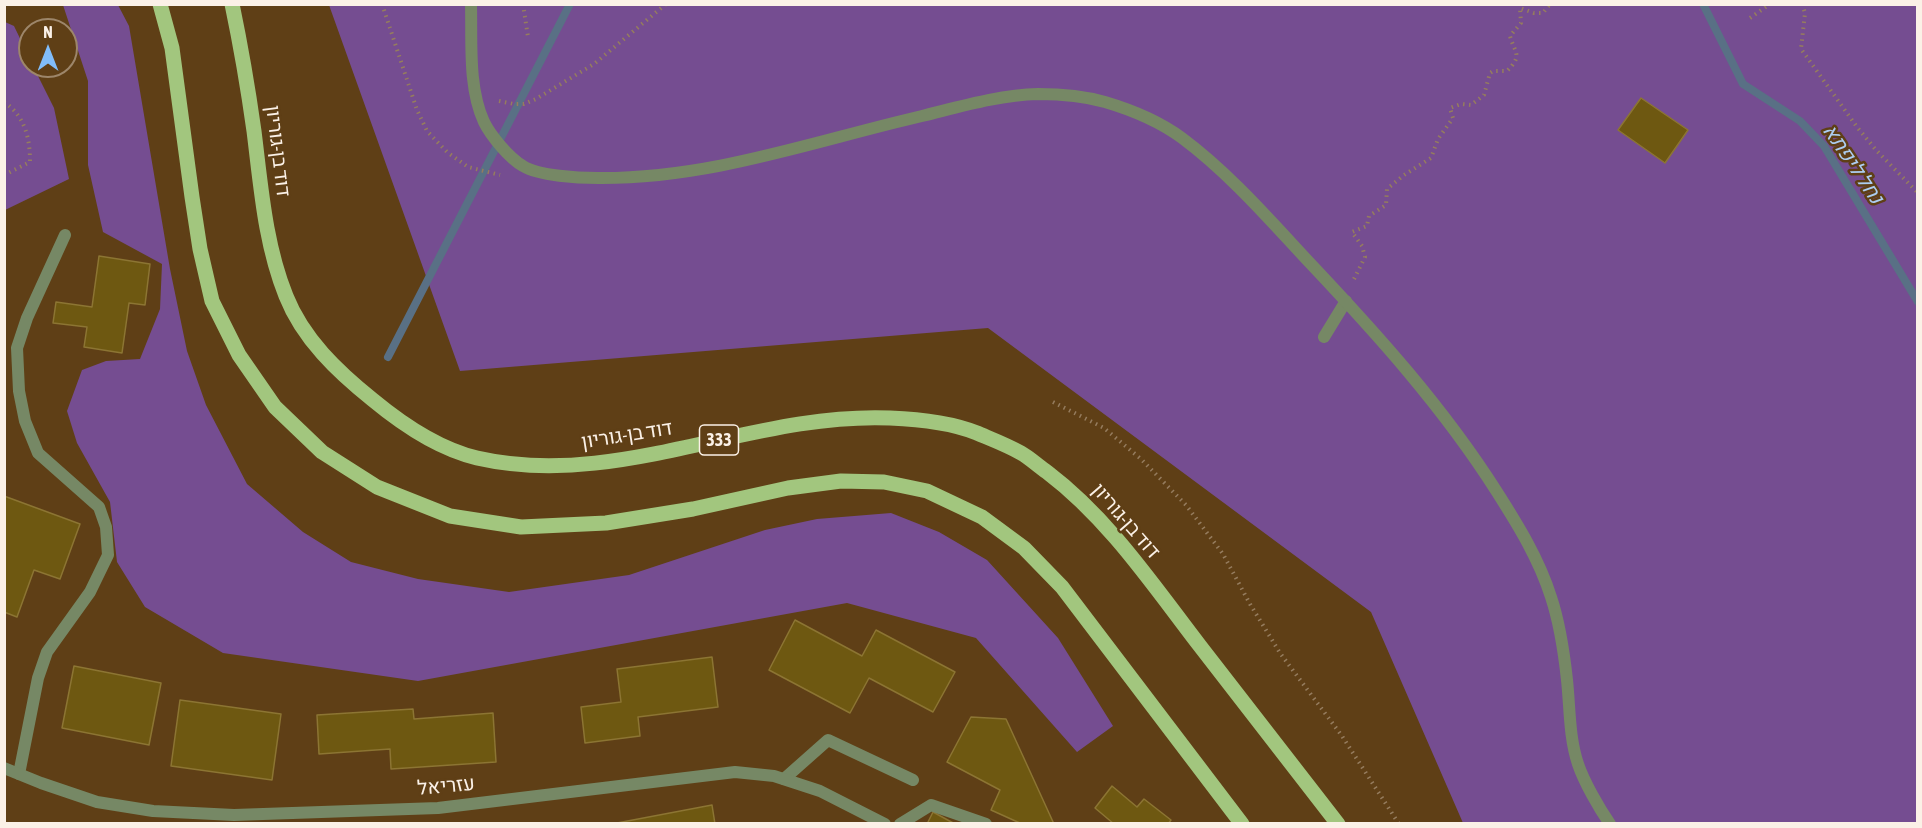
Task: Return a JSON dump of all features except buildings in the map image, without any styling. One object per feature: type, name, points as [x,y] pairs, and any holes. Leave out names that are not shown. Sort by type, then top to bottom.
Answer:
[{"type":"main road","points":[[160,4],[172,48],[195,218],[212,301],[239,355],[275,406],[322,452],[377,487],[450,516],[521,527],[606,523],[841,481],[884,482],[927,491],[982,517],[1023,548],[1062,586],[1242,824]]},
{"type":"main road","name":"דוד בן-גוריון","points":[[232,4],[247,76],[261,194],[271,250],[286,299],[311,341],[347,379],[386,411],[430,440],[474,458],[527,466],[583,465],[647,455],[801,423],[865,417],[912,419],[971,431],[1022,453],[1075,493],[1124,547],[1338,824]]},
{"type":"street","points":[[471,4],[476,93],[483,120],[496,141],[524,167],[569,178],[665,174],[721,167],[764,158],[905,120],[1036,94],[1072,95],[1104,102],[1145,116],[1178,135],[1211,162],[1254,203],[1408,370],[1470,450],[1514,518],[1535,557],[1551,596],[1560,630],[1570,727],[1578,766],[1610,824]]},
{"type":"street","points":[[19,774],[38,678],[47,652],[90,592],[108,555],[106,527],[99,507],[38,453],[25,421],[19,391],[17,348],[27,318],[64,235]]},
{"type":"street","points":[[1324,337],[1342,297]]},
{"type":"street","points":[[784,779],[828,740],[913,780]]},
{"type":"street","name":"עזריאל","points":[[4,768],[97,801],[153,810],[234,815],[438,808],[735,772],[784,779],[820,791],[885,824]]},
{"type":"street","points":[[900,824],[931,805],[986,824]]},
{"type":"path","points":[[382,4],[417,110],[427,131],[447,152],[468,167],[507,177]]},
{"type":"path","points":[[523,4],[528,37]]},
{"type":"path","points":[[476,93],[514,104],[524,104],[536,99],[594,64],[666,4]]},
{"type":"path","points":[[1342,297],[1349,280],[1353,281],[1365,257],[1362,246],[1352,232],[1367,226],[1369,216],[1384,208],[1387,189],[1431,158],[1438,140],[1453,118],[1450,108],[1461,104],[1471,105],[1484,95],[1490,73],[1507,71],[1515,62],[1517,52],[1510,36],[1521,23],[1520,8],[1536,14],[1543,13],[1550,4]]},
{"type":"path","points":[[1750,18],[1770,4]]},
{"type":"path","points":[[1802,4],[1805,14],[1801,49],[1857,127],[1917,193]]},
{"type":"path","points":[[4,102],[21,119],[30,142],[30,162],[4,175]]},
{"type":"path","points":[[1053,402],[1104,428],[1141,459],[1186,505],[1222,554],[1280,653],[1342,736],[1399,824]]},
{"type":"shaded area","points":[[63,5],[118,5],[129,26],[170,269],[187,351],[206,405],[247,484],[303,532],[351,562],[418,579],[509,592],[629,575],[765,530],[817,519],[891,513],[939,532],[987,560],[1058,638],[1113,726],[1077,752],[976,638],[847,603],[418,681],[223,653],[145,607],[117,562],[110,502],[77,443],[67,411],[82,370],[106,361],[140,359],[160,309],[162,264],[103,232],[88,165],[88,81],[78,51],[78,18],[67,18]]},
{"type":"shaded area","points":[[329,5],[1917,5],[1917,823],[1463,823],[1371,612],[988,328],[460,371]]},
{"type":"shaded area","points":[[5,22],[14,26],[18,34],[18,78],[39,78],[54,108],[69,179],[5,210]]},
{"type":"waterway","points":[[388,357],[570,4]]},
{"type":"waterway","name":"נחל ליפתא","points":[[1703,4],[1743,84],[1800,121],[1824,146],[1918,302]]}]
